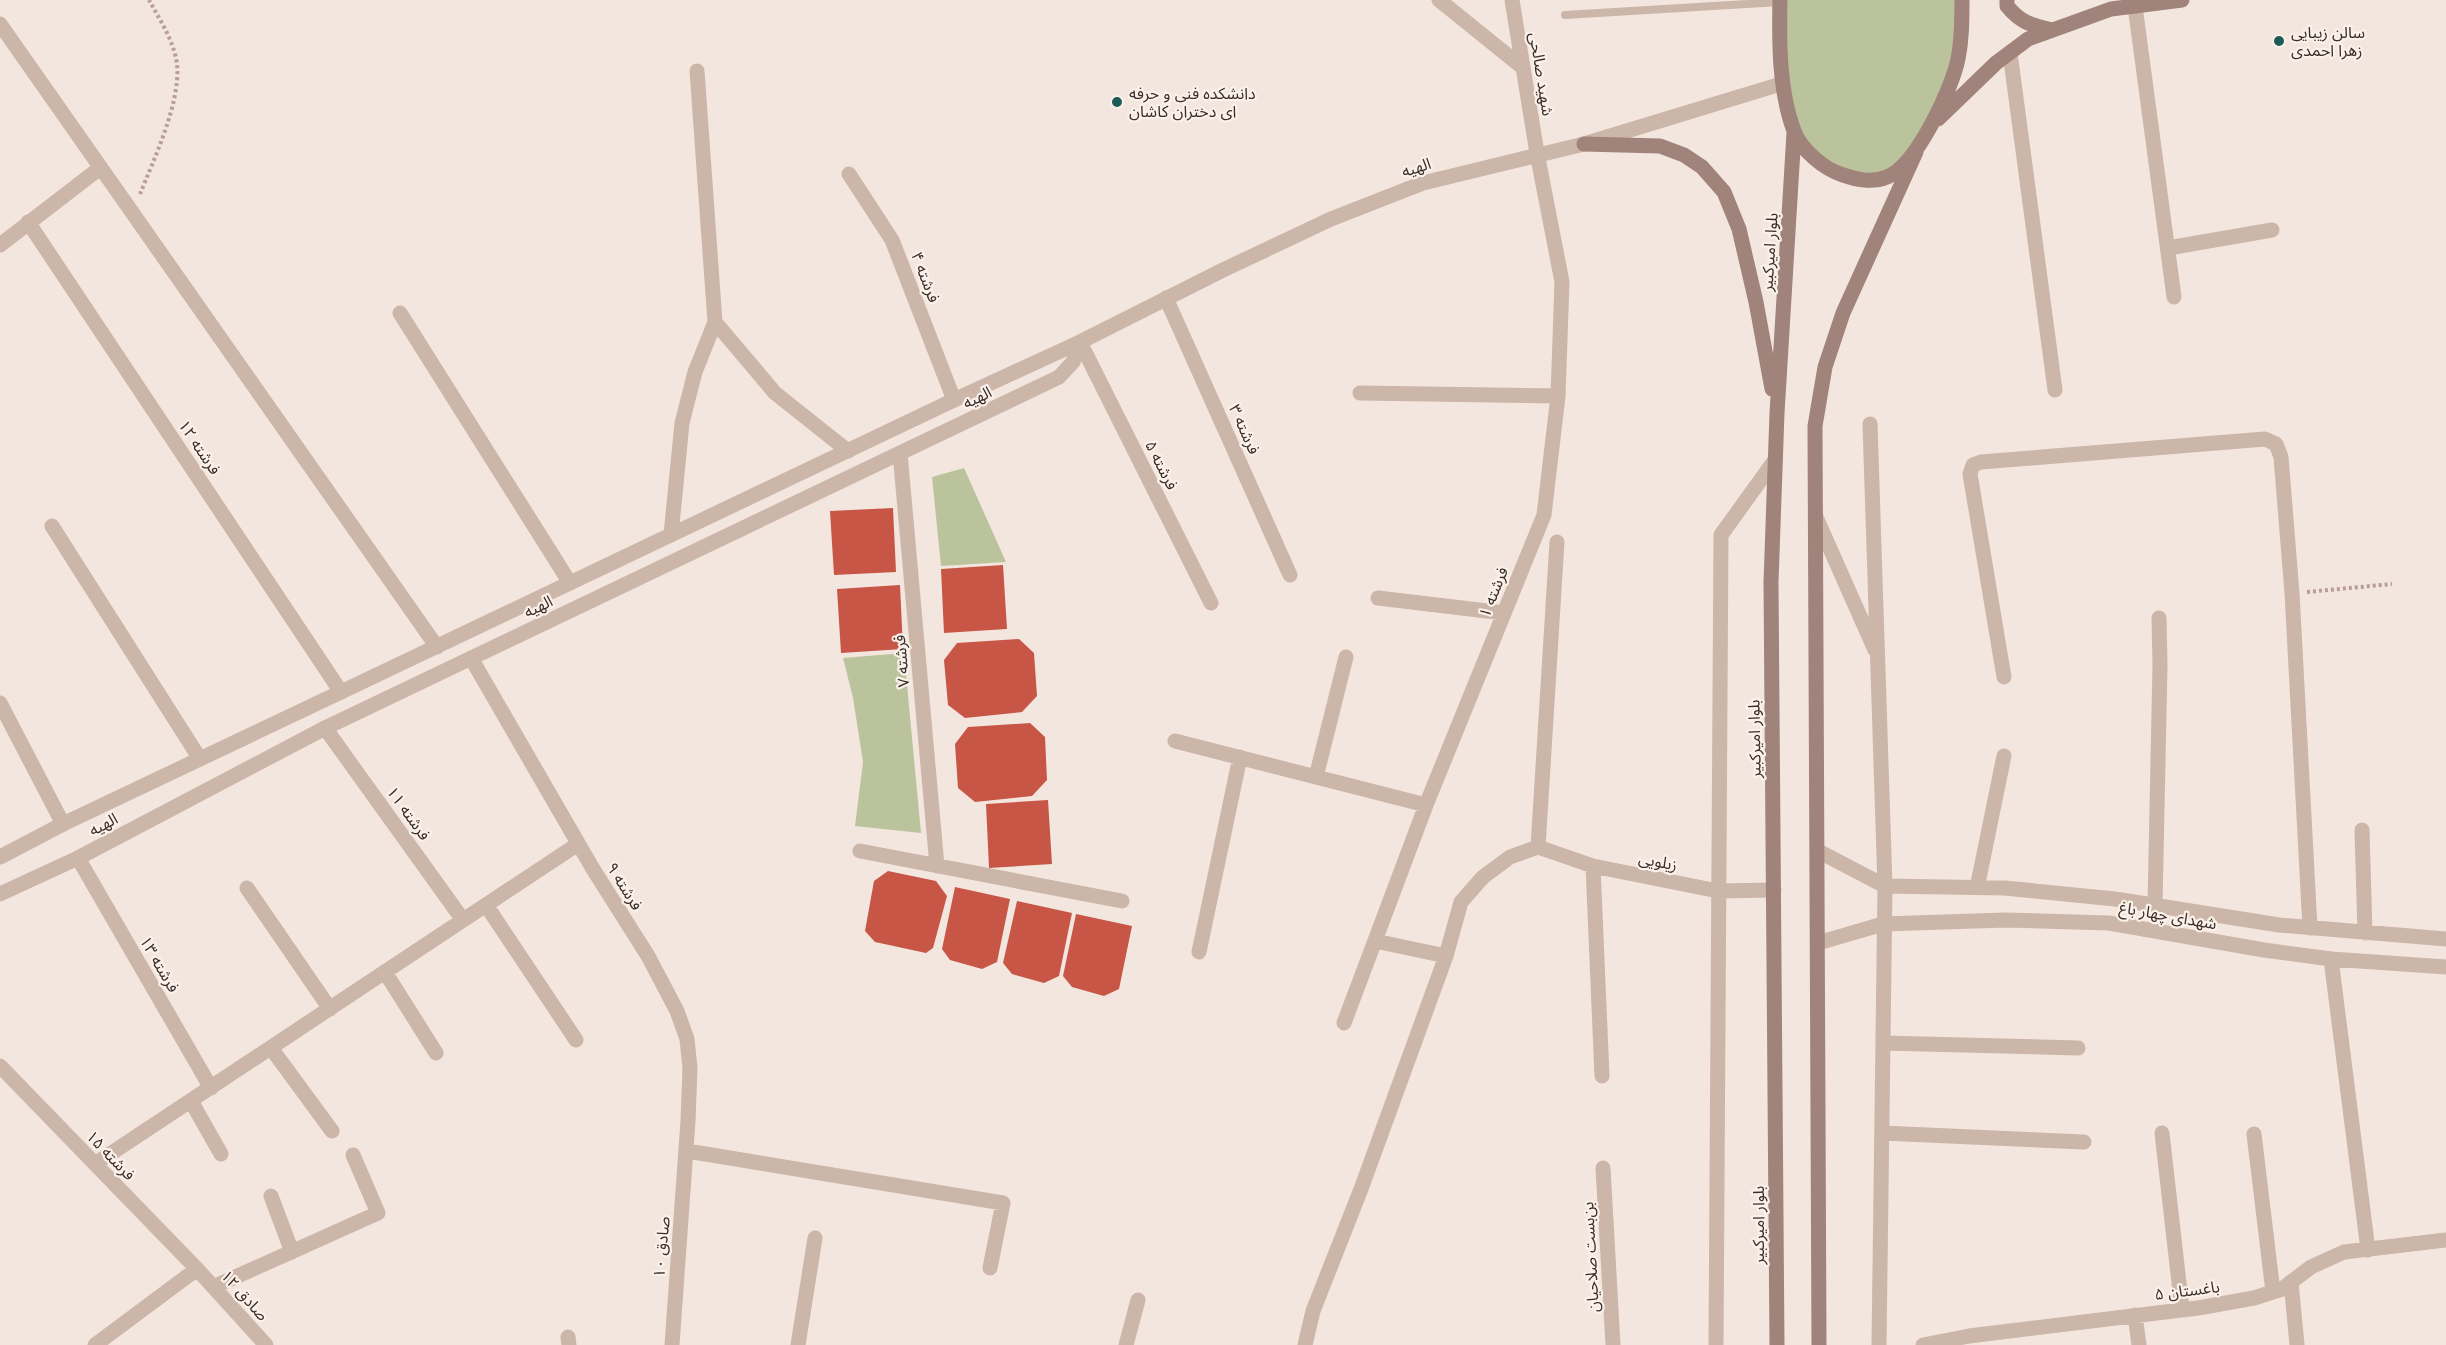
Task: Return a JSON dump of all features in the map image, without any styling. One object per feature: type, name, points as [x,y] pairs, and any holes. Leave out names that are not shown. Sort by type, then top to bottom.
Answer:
[{"type":"main road","points":[[1819,1345],[1815,426],[1825,367],[1843,313],[1958,61],[1962,31],[1962,0]]},
{"type":"main road","points":[[2007,0],[2007,6],[2017,18],[2032,26],[2052,30]]},
{"type":"main road","points":[[1929,127],[1996,63],[2028,39],[2111,9],[2182,0]]},
{"type":"main road","points":[[1780,1],[1784,83],[1794,133],[1813,157],[1834,172],[1857,180],[1874,181],[1890,176],[1916,153]]},
{"type":"main road","name":"بلوار امیرکبیر","points":[[1777,1345],[1771,582],[1777,413],[1794,133]]},
{"type":"main road","points":[[1584,144],[1660,146],[1684,155],[1702,167],[1724,192],[1739,229],[1756,302],[1777,413]]},
{"type":"street","points":[[1439,0],[1522,67]]},
{"type":"street","name":"شهید صالحی","points":[[1512,0],[1537,153]]},
{"type":"street","points":[[2135,6],[2174,297]]},
{"type":"street","points":[[0,24],[437,647]]},
{"type":"street","points":[[2010,53],[2055,390]]},
{"type":"street","points":[[671,535],[682,423],[695,372],[714,322],[697,71]]},
{"type":"street","name":"الهیه","points":[[0,857],[63,824],[1080,342],[1331,219],[1423,183],[1537,153],[1584,144],[1784,83]]},
{"type":"street","name":"فرشته ۱","points":[[1344,1023],[1426,805],[1544,515],[1558,396],[1562,282],[1537,153]]},
{"type":"street","points":[[0,245],[100,168]]},
{"type":"street","name":"فرشته ۴","points":[[849,174],[892,240],[954,400]]},
{"type":"street","name":"فرشته ۱۲","points":[[28,222],[341,692]]},
{"type":"street","points":[[2168,248],[2272,230]]},
{"type":"street","name":"فرشته ۳","points":[[1166,298],[1290,575]]},
{"type":"street","points":[[400,312],[570,583]]},
{"type":"street","points":[[714,322],[775,393],[848,451]]},
{"type":"street","name":"الهیه","points":[[0,894],[78,858],[325,728],[1059,377],[1073,362],[1080,342]]},
{"type":"street","name":"فرشته ۵","points":[[1080,342],[1211,603]]},
{"type":"street","points":[[1360,393],[1558,396]]},
{"type":"street","points":[[1870,424],[1885,886],[1879,1345]]},
{"type":"street","points":[[2004,677],[1970,474],[1973,465],[1981,462],[2265,439],[2276,444],[2282,457],[2292,593],[2310,928]]},
{"type":"street","name":"فرشته ۷","points":[[900,453],[937,866]]},
{"type":"street","points":[[1716,1345],[1721,535],[1775,460]]},
{"type":"street","points":[[1816,517],[1877,655]]},
{"type":"street","points":[[52,526],[200,759]]},
{"type":"street","points":[[1305,1345],[1313,1311],[1361,1189],[1446,956],[1461,902],[1483,877],[1510,857],[1538,847],[1557,542]]},
{"type":"street","points":[[600,569],[610,591]]},
{"type":"street","points":[[1378,598],[1504,613]]},
{"type":"street","points":[[2155,905],[2160,665],[2158,618]]},
{"type":"street","points":[[1316,777],[1346,657]]},
{"type":"street","name":"فرشته ۹","points":[[471,658],[578,844],[648,956],[680,1020],[687,1038],[690,1068],[687,1151]]},
{"type":"street","points":[[0,703],[63,824]]},
{"type":"street","name":"فرشته ۱۱","points":[[325,728],[463,920]]},
{"type":"street","points":[[1175,741],[1426,805]]},
{"type":"street","points":[[1977,888],[2004,756]]},
{"type":"street","points":[[1199,952],[1240,757]]},
{"type":"street","points":[[2362,830],[2364,933]]},
{"type":"street","points":[[95,1164],[578,844]]},
{"type":"street","name":"زیلویی","points":[[1538,847],[1593,866],[1718,891],[1774,890]]},
{"type":"street","points":[[860,851],[1122,902]]},
{"type":"street","points":[[1818,851],[1885,886]]},
{"type":"street","name":"فرشته ۱۳","points":[[78,858],[210,1088]]},
{"type":"street","points":[[1593,866],[1602,1077]]},
{"type":"street","name":"شهدای چهار باغ","points":[[1885,886],[2005,888],[2115,898],[2280,925],[2446,939]]},
{"type":"street","points":[[247,888],[330,1009]]},
{"type":"street","points":[[486,905],[576,1040]]},
{"type":"street","name":"شهدای چهار باغ","points":[[1818,943],[1883,924],[2006,920],[2109,923],[2264,950],[2331,959],[2446,967]]},
{"type":"street","points":[[1375,942],[1446,956]]},
{"type":"street","points":[[2331,959],[2368,1250]]},
{"type":"street","points":[[386,972],[436,1053]]},
{"type":"street","points":[[1883,1042],[2078,1048]]},
{"type":"street","points":[[271,1048],[332,1131]]},
{"type":"street","name":"فرشته ۱۵","points":[[0,1066],[197,1269]]},
{"type":"street","points":[[191,1101],[221,1154]]},
{"type":"street","points":[[1882,1133],[2084,1142]]},
{"type":"street","points":[[2162,1133],[2182,1309]]},
{"type":"street","points":[[2254,1134],[2273,1292]]},
{"type":"street","points":[[687,1151],[1003,1203],[990,1268]]},
{"type":"street","name":"صادق ۱۰","points":[[672,1345],[687,1151]]},
{"type":"street","points":[[213,1287],[378,1213],[353,1155]]},
{"type":"street","name":"بن‌بست صلاحیان","points":[[1603,1168],[1613,1345]]},
{"type":"street","points":[[271,1196],[292,1252]]},
{"type":"street","points":[[798,1345],[815,1238]]},
{"type":"street","name":"باغستان ۵","points":[[1923,1345],[1969,1336],[2254,1298],[2282,1289],[2310,1267],[2344,1252],[2446,1240]]},
{"type":"street","points":[[103,1343],[197,1269]]},
{"type":"street","name":"صادق ۱۲","points":[[197,1269],[266,1345]]},
{"type":"street","points":[[2291,1282],[2297,1345]]},
{"type":"street","points":[[1126,1345],[1138,1300]]},
{"type":"street","points":[[2135,1315],[2139,1345]]},
{"type":"lane","points":[[1565,15],[1780,1]]},
{"type":"path","points":[[132,214],[160,145],[175,91],[177,64],[168,34],[149,0]]},
{"type":"path","points":[[2292,593],[2392,584]]},
{"type":"green space","points":[[1784,0],[1958,0],[1953,60],[1937,102],[1911,151],[1889,171],[1858,176],[1816,153],[1799,132],[1788,83]]},
{"type":"green space","points":[[964,468],[1006,562],[941,566],[932,477]]},
{"type":"green space","points":[[904,653],[921,833],[855,826],[863,762],[853,698],[843,658]]},
{"type":"building","points":[[893,508],[896,572],[834,575],[830,511]]},
{"type":"building","points":[[1003,565],[1007,629],[944,633],[941,569]]},
{"type":"building","points":[[900,585],[903,649],[841,653],[837,589]]},
{"type":"building","points":[[1019,639],[1034,653],[1037,696],[1022,712],[965,718],[948,705],[944,660],[957,643]]},
{"type":"building","points":[[1030,723],[1045,737],[1047,780],[1032,796],[975,802],[958,788],[955,744],[968,727]]},
{"type":"building","points":[[1048,800],[1052,864],[989,868],[986,804]]},
{"type":"building","points":[[888,871],[936,881],[947,896],[933,948],[926,953],[875,942],[865,931],[874,881]]},
{"type":"building","points":[[955,887],[1010,899],[997,962],[982,969],[950,960],[942,949]]},
{"type":"building","points":[[1017,901],[1072,913],[1059,976],[1044,983],[1012,974],[1003,963]]},
{"type":"building","points":[[1076,914],[1132,926],[1119,989],[1104,996],[1072,987],[1063,976]]},
{"type":"place","name":"سالن‌ زیبایی زهرا احمدی","points":[[2279,41]]},
{"type":"place","name":"دانشکده فنی و حرفه ای دختران کاشان","points":[[1117,102]]}]
